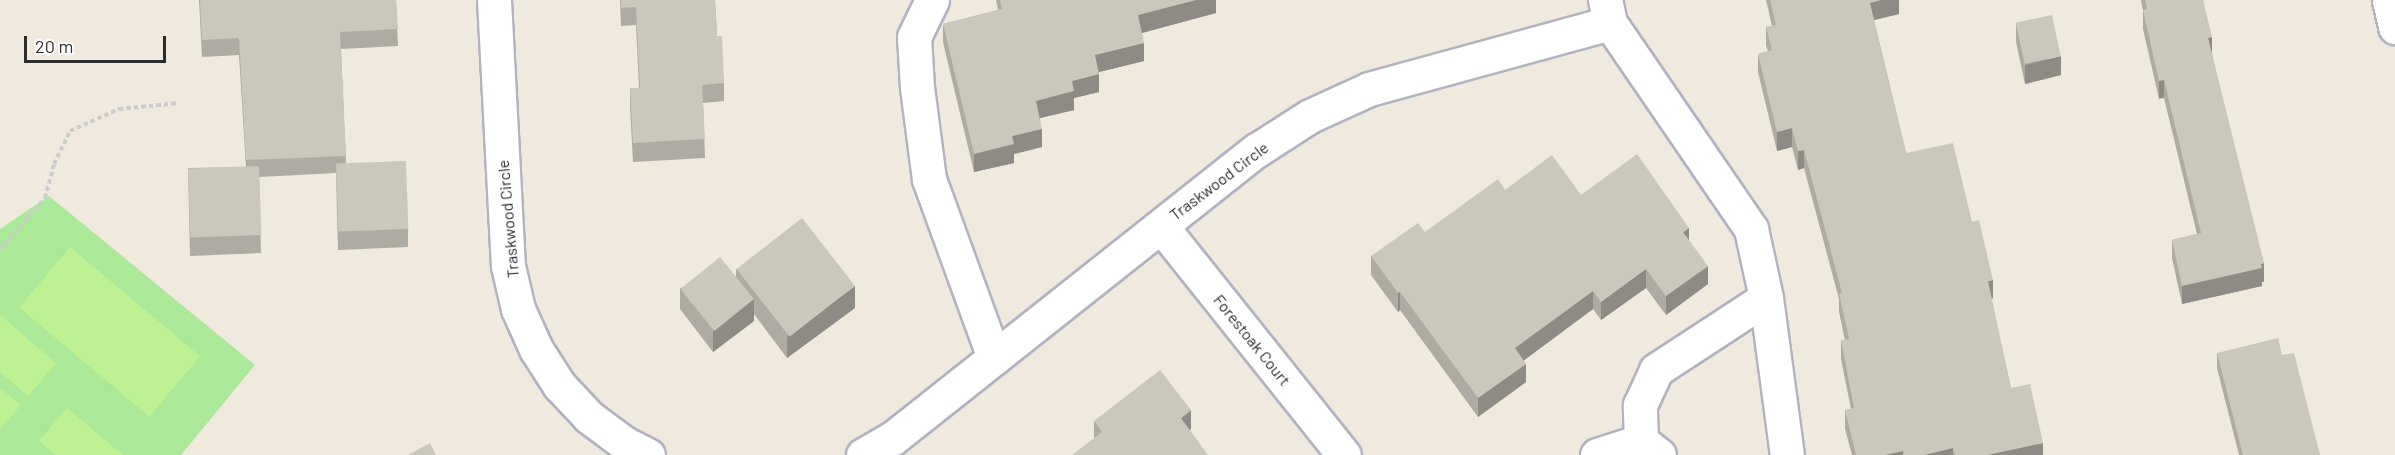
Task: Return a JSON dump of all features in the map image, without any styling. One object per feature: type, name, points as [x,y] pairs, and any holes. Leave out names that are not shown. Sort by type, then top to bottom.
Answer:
[{"type":"street","name":"Traskwood Circle","points":[[494,0],[508,266],[518,309],[536,349],[559,385],[589,417],[624,443],[648,455]]},
{"type":"street","points":[[933,0],[914,37],[917,87],[929,179],[994,358]]},
{"type":"street","points":[[2389,0],[2395,27]]},
{"type":"street","name":"Traskwood Circle","points":[[863,455],[893,438],[1266,144],[1310,116],[1369,89],[1607,12]]},
{"type":"street","points":[[1607,12],[1751,229],[1766,298],[1787,455]]},
{"type":"street","name":"Forestoak Court","points":[[1161,226],[1344,455]]},
{"type":"street","points":[[1597,455],[1650,448],[1640,405],[1656,370],[1766,298]]},
{"type":"path","points":[[0,250],[45,198],[54,164],[70,131],[119,109],[179,103]]},
{"type":"green space","points":[[49,196],[255,365],[181,455],[0,455],[0,229]]},
{"type":"green space","points":[[70,247],[200,356],[149,417],[19,308]]},
{"type":"green space","points":[[0,315],[56,363],[28,396],[0,372]]},
{"type":"green space","points":[[0,388],[21,405],[0,429]]},
{"type":"green space","points":[[67,408],[123,455],[56,455],[39,441]]},
{"type":"building","points":[[200,0],[396,0],[398,29],[340,32],[346,156],[246,160],[239,38],[202,40]]},
{"type":"building","points":[[621,0],[715,0],[717,36],[722,36],[724,83],[702,85],[705,139],[633,143],[630,88],[640,88],[636,7],[621,8]]},
{"type":"building","points":[[1000,0],[1196,0],[1138,15],[1144,43],[1095,55],[1099,74],[1072,81],[1074,91],[1036,101],[1042,129],[1012,136],[1014,144],[974,154],[943,24],[1002,9]]},
{"type":"building","points":[[1770,0],[1881,0],[1870,3],[1906,153],[1953,143],[1972,222],[1979,220],[1993,280],[1988,281],[2011,388],[2030,384],[2043,443],[1987,455],[1955,455],[1953,448],[1924,455],[1904,455],[1903,451],[1885,455],[1856,455],[1845,410],[1854,408],[1841,340],[1849,339],[1839,293],[1842,293],[1804,150],[1798,151],[1792,128],[1777,132],[1758,54],[1772,50],[1766,27],[1776,25]]},
{"type":"building","points":[[2145,0],[2203,0],[2212,37],[2208,38],[2264,263],[2261,264],[2262,268],[2182,286],[2172,240],[2201,233],[2164,80],[2159,81],[2143,10],[2147,9]]},
{"type":"building","points":[[2052,15],[2061,56],[2025,64],[2016,23]]},
{"type":"building","points":[[1637,154],[1689,228],[1683,232],[1708,266],[1666,296],[1646,269],[1601,302],[1593,291],[1515,348],[1526,364],[1478,398],[1371,256],[1418,223],[1425,232],[1498,179],[1505,190],[1552,155],[1581,195]]},
{"type":"building","points":[[406,161],[408,229],[338,231],[336,163]]},
{"type":"building","points":[[259,166],[261,235],[190,237],[188,168]]},
{"type":"building","points":[[802,218],[855,286],[790,337],[737,269]]},
{"type":"building","points":[[720,257],[754,299],[714,331],[680,289]]},
{"type":"building","points":[[2278,338],[2282,355],[2294,353],[2320,455],[2243,455],[2217,353]]},
{"type":"building","points":[[1160,370],[1191,410],[1181,418],[1208,455],[1072,455],[1102,432],[1094,421]]},
{"type":"building","points":[[430,443],[436,455],[408,455]]}]
